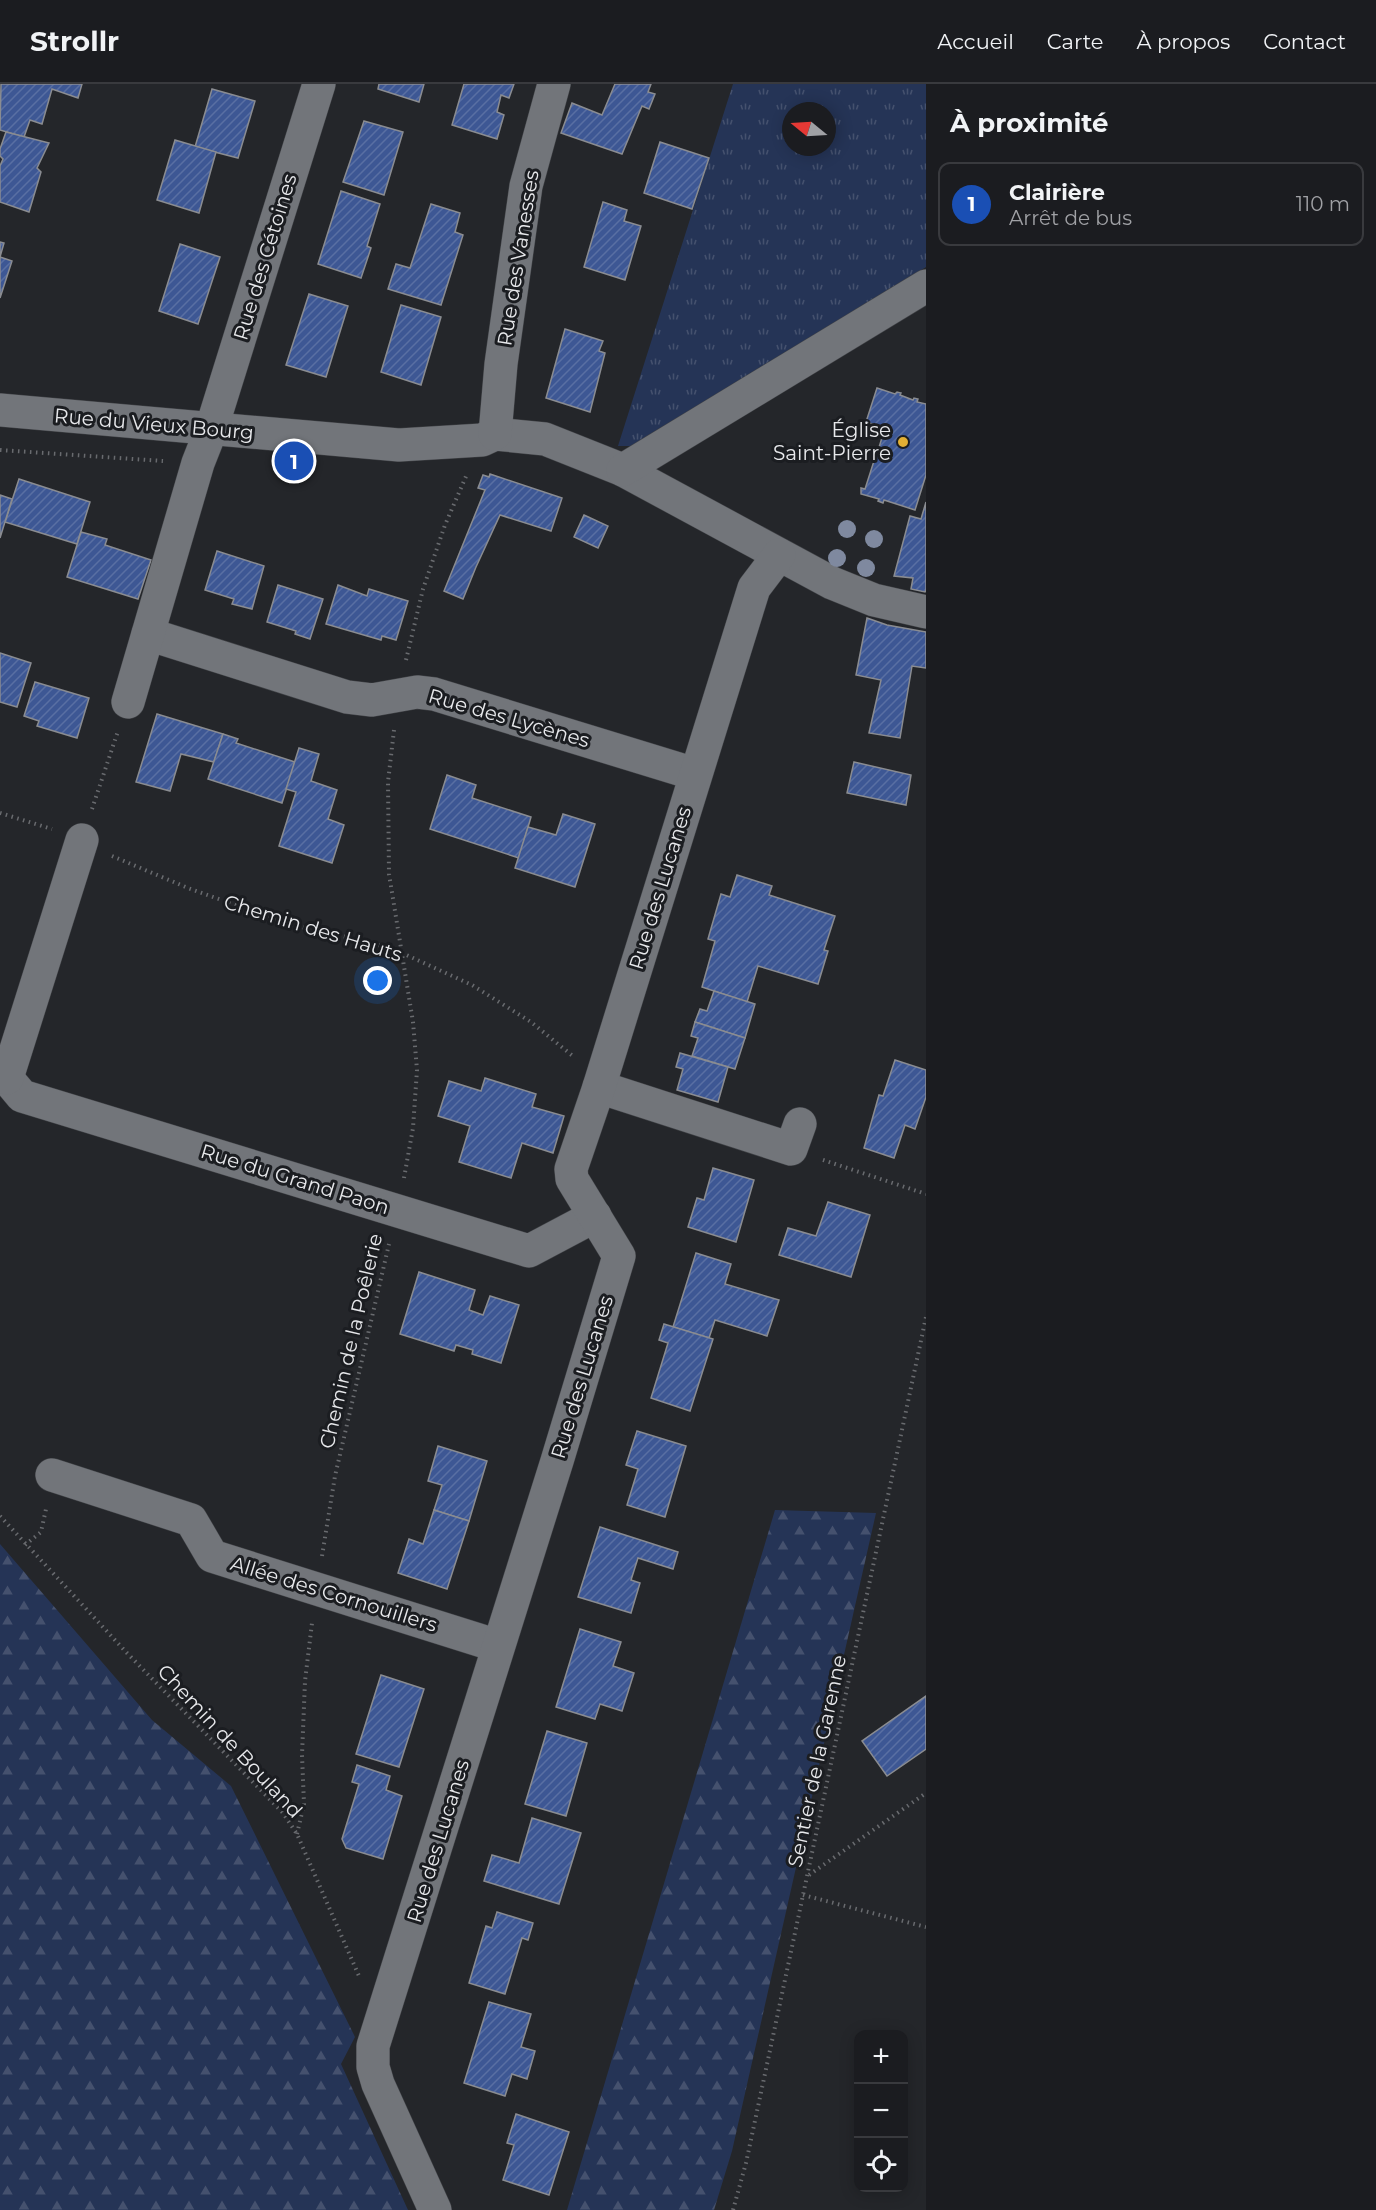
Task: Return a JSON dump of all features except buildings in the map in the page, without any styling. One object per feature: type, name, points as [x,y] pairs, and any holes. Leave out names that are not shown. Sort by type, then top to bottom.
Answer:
[{"type":"street","name":"Rue des Cétoines","points":[[211,430],[318,84]]},
{"type":"street","name":"Rue des Vanesses","points":[[489,436],[526,186],[554,84]]},
{"type":"street","points":[[623,470],[926,286]]},
{"type":"street","name":"Rue du Vieux Bourg","points":[[0,410],[399,446],[489,436],[545,439],[623,470],[779,555]]},
{"type":"street","points":[[128,702],[198,463],[211,430]]},
{"type":"street","points":[[779,555],[832,583],[874,600],[926,612]]},
{"type":"street","name":"Rue des Lucanes","points":[[435,2210],[373,2067],[373,2046],[619,1256],[573,1179],[571,1169],[599,1087],[754,588],[779,555]]},
{"type":"street","name":"Rue des Lycènes","points":[[148,634],[347,697],[372,700],[417,692],[434,694],[695,774]]},
{"type":"street","points":[[3,1074],[82,840]]},
{"type":"street","name":"Rue du Grand Paon","points":[[3,1074],[22,1096],[529,1251],[595,1215]]},
{"type":"street","points":[[599,1087],[796,1137]]},
{"type":"street","name":"Allée des Cornouillers","points":[[52,1475],[191,1520],[212,1556],[498,1646]]},
{"type":"path","name":"Chemin de la Poêlerie","points":[[297,1834],[304,1804],[302,1755],[305,1681],[316,1588],[335,1476],[397,1210],[413,1128],[417,1070],[413,1022],[389,874],[388,782],[398,696],[427,578],[445,525],[489,436]]},
{"type":"path","points":[[82,840],[128,702]]},
{"type":"path","name":"Chemin des Hauts","points":[[0,813],[43,825],[188,888],[292,925],[369,942],[402,953],[472,985],[531,1022],[583,1065],[599,1087]]},
{"type":"path","points":[[796,1137],[926,1194]]},
{"type":"path","name":"Sentier de la Garenne","points":[[732,2210],[747,2163],[926,1317]]},
{"type":"path","points":[[25,1545],[41,1532],[52,1475]]},
{"type":"path","name":"Chemin de Bouland","points":[[0,1516],[135,1662],[283,1813],[297,1834],[380,2024]]},
{"type":"path","points":[[809,1875],[926,1793]]},
{"type":"path","points":[[803,1895],[926,1927]]},
{"type":"green space","points":[[733,84],[926,84],[926,267],[635,446],[618,446]]},
{"type":"green space","points":[[775,1510],[876,1513],[732,2151],[714,2210],[567,2210]]},
{"type":"green space","points":[[0,1544],[152,1720],[231,1786],[355,2037],[341,2064],[408,2210],[0,2210]]},
{"type":"place","name":"Église Saint-Pierre","points":[[903,442]]},
{"type":"place","name":"Clairière","points":[[294,461]]}]
